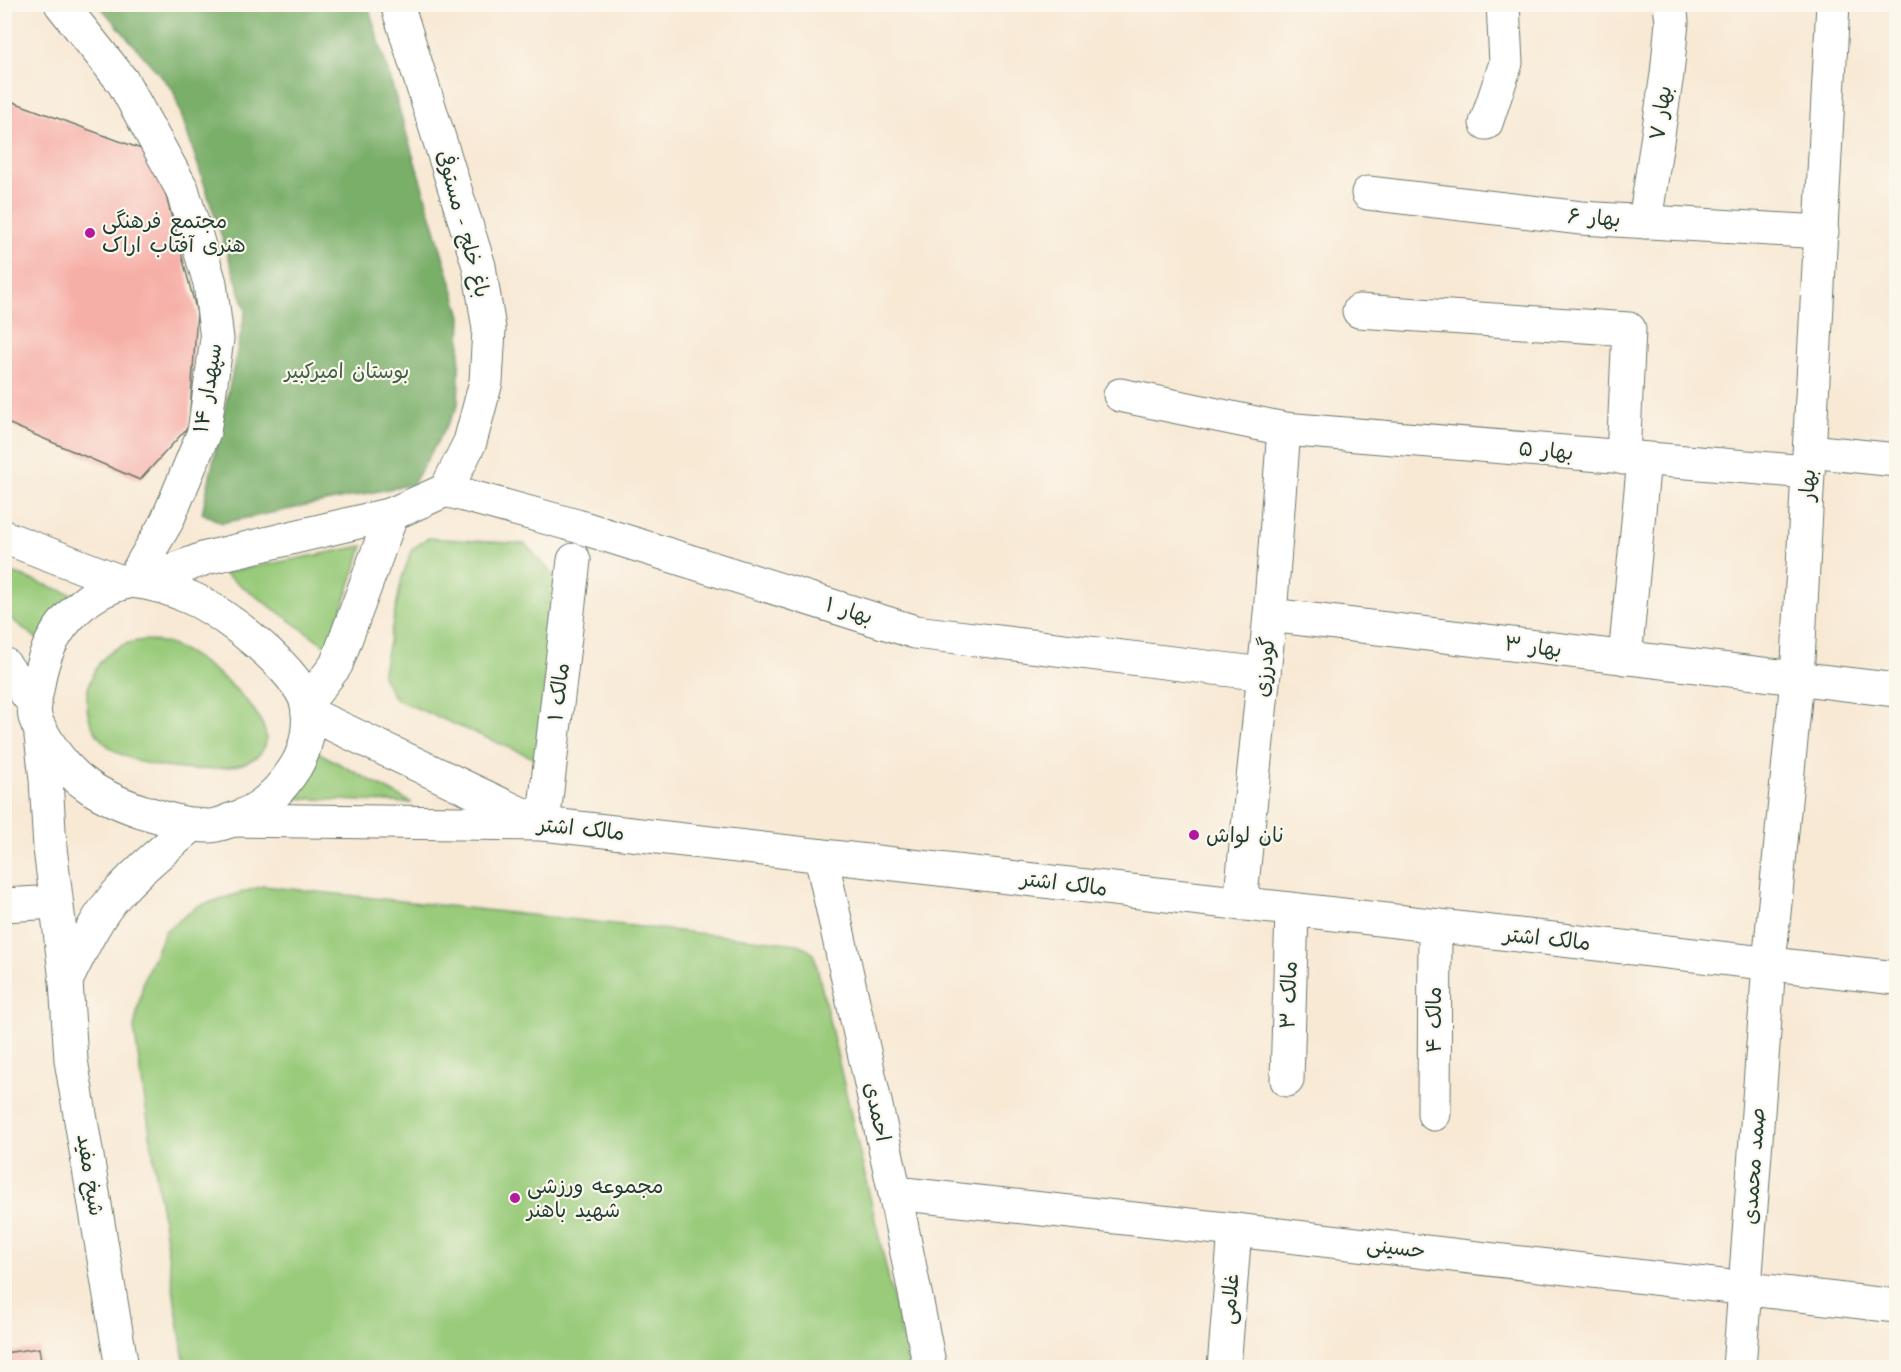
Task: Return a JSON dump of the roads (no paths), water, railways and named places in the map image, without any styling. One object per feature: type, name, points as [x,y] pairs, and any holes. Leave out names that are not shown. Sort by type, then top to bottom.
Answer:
[{"type":"street","name":"سپهدار ۱۴","points":[[61,4],[123,81],[182,189],[210,283],[217,339],[204,432],[167,521],[132,582]]},
{"type":"street","name":"باغ خلج - مستوفی","points":[[397,4],[479,266],[489,329],[486,382],[470,442],[446,490]]},
{"type":"street","points":[[1486,123],[1506,63],[1503,4]]},
{"type":"street","name":"بهار ۷","points":[[1646,222],[1668,63],[1672,22],[1670,4]]},
{"type":"street","name":"بهار","points":[[1769,964],[1797,679],[1833,4]]},
{"type":"street","name":"بهار ۶","points":[[1368,193],[1581,218],[1822,232]]},
{"type":"street","points":[[1359,311],[1629,329],[1633,458],[1624,658]]},
{"type":"street","name":"بهار ۵","points":[[1120,395],[1284,429],[1633,458],[1896,460]]},
{"type":"street","name":"گودرزی","points":[[1240,903],[1270,615],[1284,429]]},
{"type":"street","points":[[4,664],[37,717],[60,763],[90,790],[127,806],[169,819],[211,826],[230,820],[260,808],[287,782],[300,759],[306,741],[308,708],[336,665],[392,514],[446,490]]},
{"type":"street","name":"بهار ۱","points":[[446,490],[578,526],[915,632],[1264,675]]},
{"type":"street","name":"شیخ مفید","points":[[122,1368],[71,1060],[66,981],[37,717],[40,670],[51,641],[72,613],[95,594],[206,558],[392,514]]},
{"type":"street","points":[[4,537],[132,582],[155,585],[195,599],[248,634],[291,675],[308,708],[543,824]]},
{"type":"street","name":"مالک ۱","points":[[543,824],[574,560]]},
{"type":"street","name":"بهار ۳","points":[[1270,615],[1896,690]]},
{"type":"street","name":"مالک اشتر","points":[[230,820],[543,824],[1896,978]]},
{"type":"street","name":"شیخ مفید","points":[[66,981],[89,934],[117,894],[159,853],[194,824]]},
{"type":"street","name":"احمدی","points":[[821,856],[895,1193],[930,1368]]},
{"type":"street","points":[[4,905],[56,902]]},
{"type":"street","name":"مالک ۳","points":[[1287,1080],[1292,910]]},
{"type":"street","name":"مالک ۴","points":[[1434,1114],[1435,926]]},
{"type":"street","name":"صمد محمدی","points":[[1740,1368],[1769,964]]},
{"type":"street","name":"حسینی","points":[[895,1193],[1896,1306]]},
{"type":"street","name":"غلامی","points":[[1224,1368],[1235,1230]]},
{"type":"place","name":"مجتمع فرهنگی هنری آفتاب اراک","points":[[90,233]]},
{"type":"place","name":"نان لواش","points":[[1194,835]]},
{"type":"place","name":"مجموعه ورزشی شهید باهنر","points":[[515,1198]]},
{"type":"park label","name":"بوستان امیرکبیر","points":[[347,371]]}]
